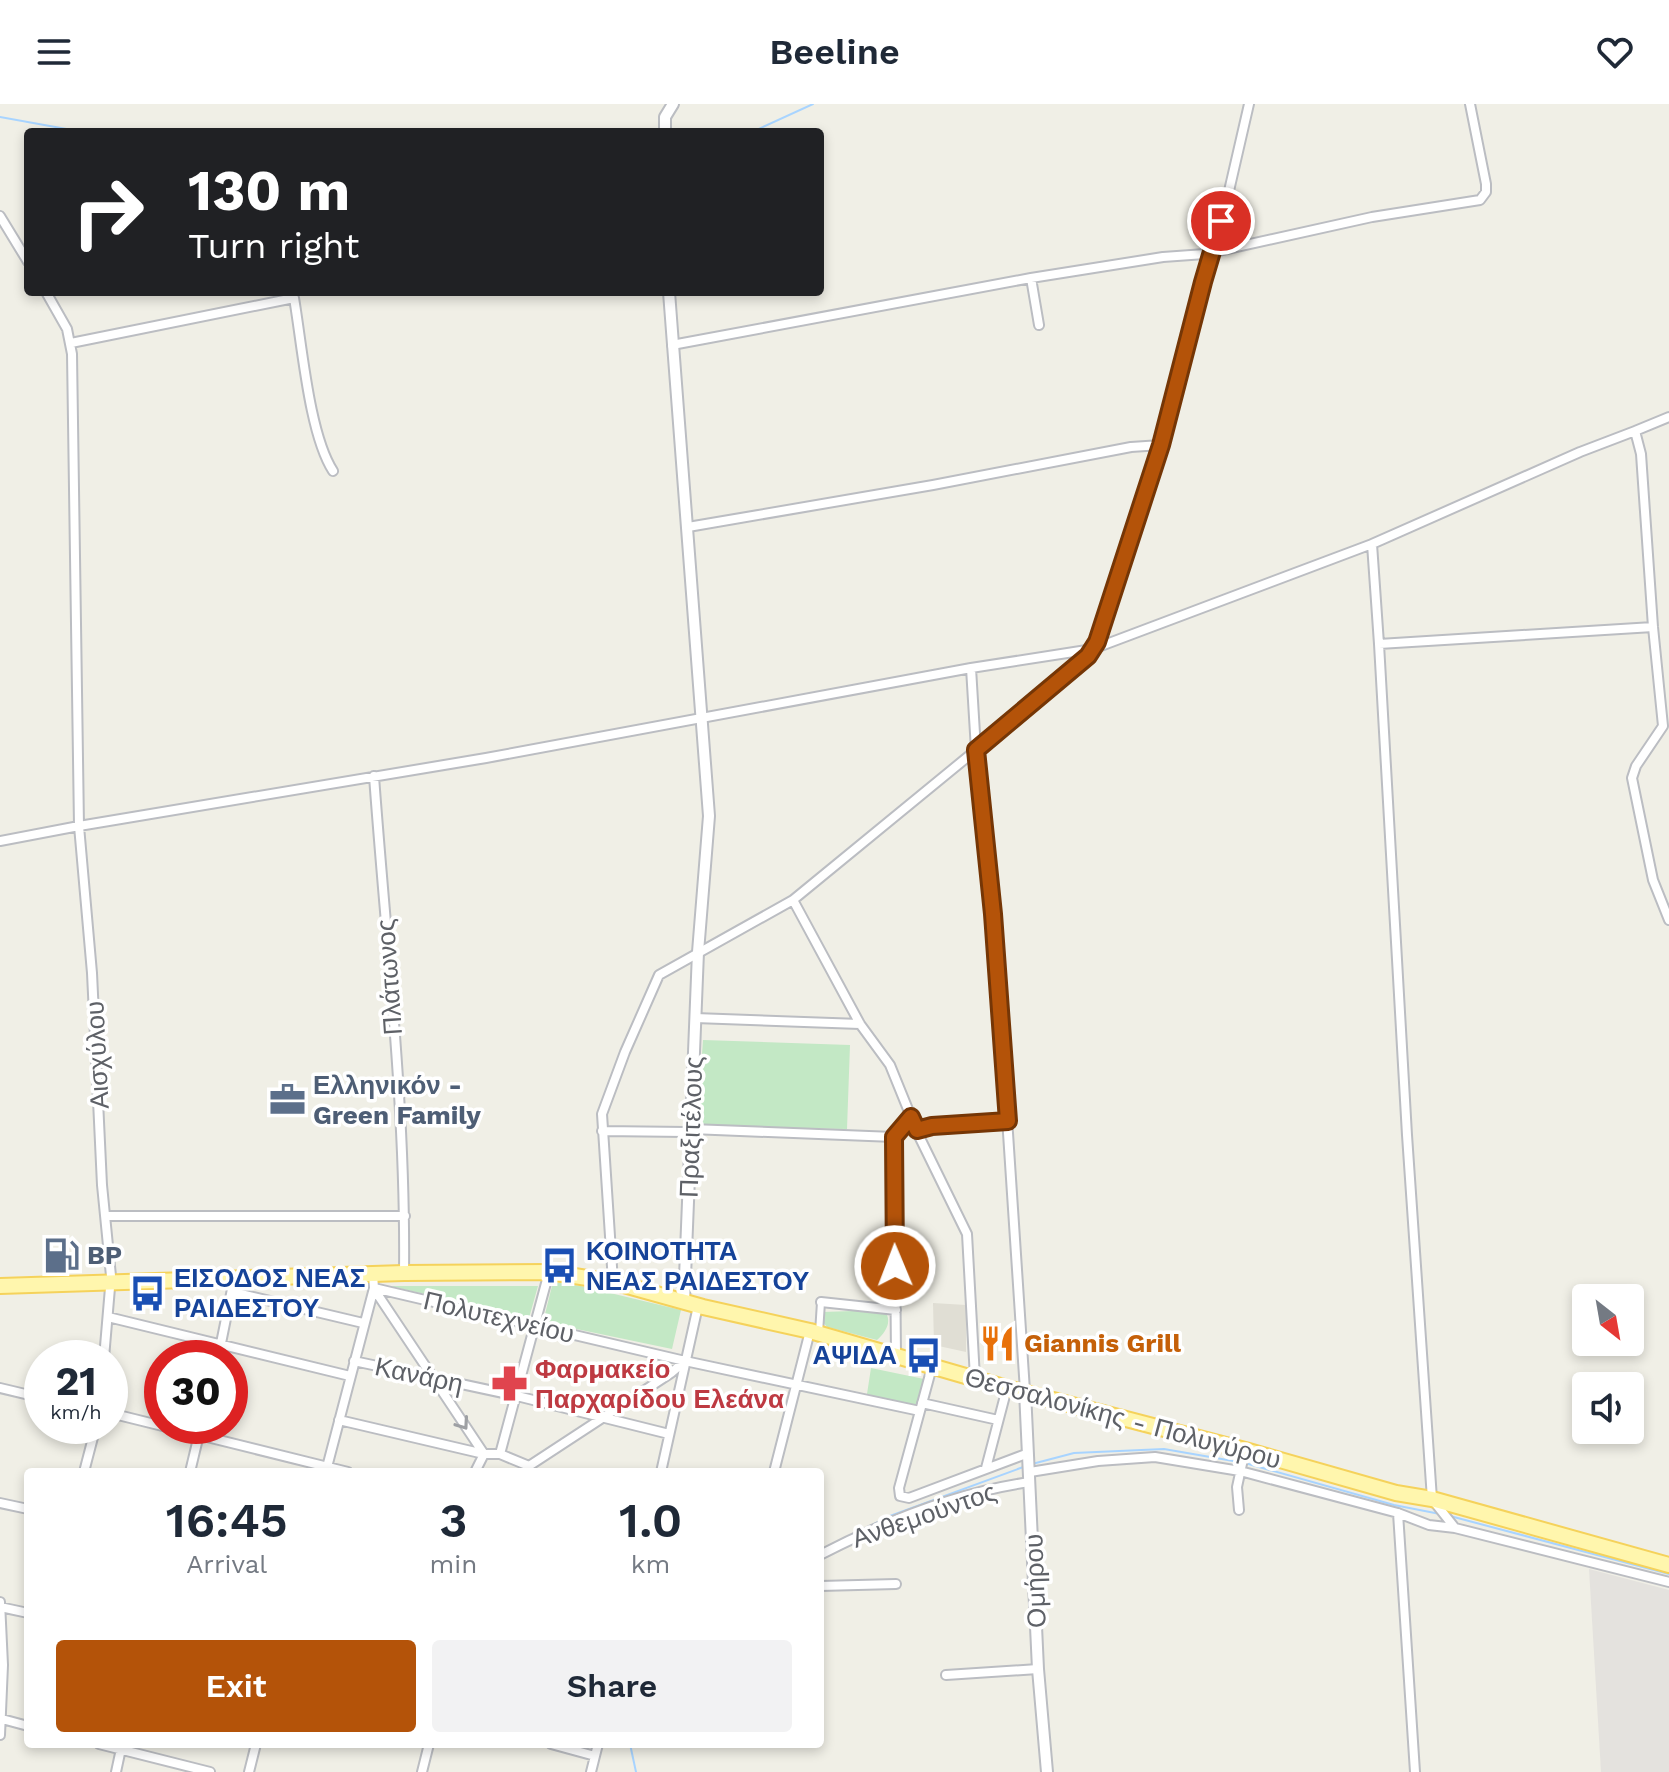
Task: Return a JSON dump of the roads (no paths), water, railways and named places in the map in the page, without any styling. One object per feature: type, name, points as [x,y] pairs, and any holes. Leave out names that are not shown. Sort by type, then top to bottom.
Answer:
[{"type":"main road","name":"Θεσσαλονίκης - Πολυγύρου","points":[[0,1286],[112,1283],[233,1286],[373,1282],[404,1273],[549,1272],[613,1282],[691,1304],[814,1332],[1007,1388],[1396,1493],[1432,1499],[1669,1565]]},
{"type":"street","points":[[664,104],[665,128]]},
{"type":"street","points":[[665,117],[673,104]]},
{"type":"street","points":[[613,1282],[602,1114],[659,975],[793,900],[1027,708],[1093,649],[1118,583],[1161,445],[1249,104]]},
{"type":"street","points":[[672,345],[1031,278],[1213,252],[1372,217],[1480,200],[1486,192],[1486,184],[1470,104]]},
{"type":"street","points":[[0,216],[24,255]]},
{"type":"street","points":[[1031,278],[1039,325]]},
{"type":"street","points":[[48,296],[67,329],[71,343],[294,298],[317,431],[323,454],[333,471]]},
{"type":"street","name":"Πραξιτέλους","points":[[669,296],[703,718],[708,841],[695,1018],[691,1129],[691,1304]]},
{"type":"street","name":"Αισχύλου","points":[[71,343],[76,495],[79,826],[92,973],[102,1185],[112,1283],[106,1340]]},
{"type":"street","points":[[0,841],[1093,649],[1372,544],[1580,452],[1669,417]]},
{"type":"street","points":[[1635,431],[1641,454],[1663,726],[1636,766],[1632,778],[1653,880],[1669,920]]},
{"type":"street","points":[[688,527],[1131,447],[1161,445]]},
{"type":"street","points":[[1372,544],[1432,1499],[1455,1528]]},
{"type":"street","points":[[1379,644],[1653,627]]},
{"type":"street","points":[[971,668],[976,750],[989,864],[1025,1391]]},
{"type":"street","name":"Πλάτωνος","points":[[374,776],[405,1216],[404,1273]]},
{"type":"street","points":[[793,900],[860,1024],[890,1065],[911,1117],[967,1234],[975,1378]]},
{"type":"street","points":[[695,1018],[860,1024]]},
{"type":"street","points":[[896,1357],[894,1137],[911,1117]]},
{"type":"street","points":[[917,1130],[932,1126],[1008,1121]]},
{"type":"street","points":[[602,1131],[686,1132],[691,1129],[894,1137]]},
{"type":"street","points":[[106,1216],[405,1216]]},
{"type":"street","points":[[500,1454],[549,1272]]},
{"type":"street","points":[[327,1468],[373,1282]]},
{"type":"street","points":[[373,1282],[430,1377],[484,1454]]},
{"type":"street","name":"Πολυτεχνείου","points":[[373,1282],[685,1361],[797,1385],[998,1420]]},
{"type":"street","points":[[222,1340],[233,1286],[363,1323]]},
{"type":"street","points":[[775,1468],[821,1302],[896,1310]]},
{"type":"street","points":[[662,1468],[685,1361],[691,1304]]},
{"type":"street","points":[[108,1317],[204,1340]]},
{"type":"street","points":[[248,1351],[350,1376]]},
{"type":"street","name":"Κανάρη","points":[[354,1361],[517,1396],[669,1434]]},
{"type":"street","points":[[529,1468],[685,1361]]},
{"type":"street","points":[[921,1407],[932,1367]]},
{"type":"street","points":[[0,1388],[24,1394]]},
{"type":"street","points":[[986,1468],[1007,1388]]},
{"type":"street","name":"Ομήρου","points":[[1025,1391],[1038,1669],[1047,1772]]},
{"type":"street","name":"Ανθεμούντος","points":[[921,1407],[899,1488],[900,1496],[909,1498],[1026,1454]]},
{"type":"street","points":[[339,1420],[484,1454],[500,1454],[526,1468]]},
{"type":"street","points":[[85,1468],[91,1444]]},
{"type":"street","points":[[191,1468],[197,1444]]},
{"type":"street","points":[[242,1444],[320,1468]]},
{"type":"street","points":[[1239,1510],[1237,1487],[1245,1450]]},
{"type":"street","points":[[477,1468],[484,1454]]},
{"type":"street","name":"Ανθεμούντος","points":[[824,1553],[899,1519],[1030,1477],[1098,1461],[1155,1457],[1240,1471],[1398,1513],[1429,1525],[1455,1528],[1669,1582]]},
{"type":"street","points":[[0,1503],[24,1508]]},
{"type":"street","points":[[1398,1513],[1415,1772]]},
{"type":"street","points":[[824,1586],[896,1584]]},
{"type":"street","points":[[0,1735],[0,1604],[24,1612]]},
{"type":"street","points":[[946,1675],[1038,1669]]},
{"type":"street","points":[[2,1719],[24,1725]]},
{"type":"street","points":[[116,1772],[122,1748]]},
{"type":"street","points":[[126,1748],[210,1772]]},
{"type":"street","points":[[249,1772],[255,1748]]},
{"type":"street","points":[[422,1772],[428,1748]]},
{"type":"street","points":[[566,1748],[595,1756]]},
{"type":"street","points":[[591,1772],[597,1748]]},
{"type":"waterway","points":[[761,128],[813,104]]},
{"type":"waterway","points":[[0,117],[61,128]]},
{"type":"waterway","points":[[1032,1464],[1074,1453],[1164,1449],[1239,1462]]},
{"type":"waterway","points":[[1245,1463],[1394,1505],[1440,1514]]},
{"type":"waterway","points":[[846,1538],[890,1516],[1026,1466]]},
{"type":"waterway","points":[[1450,1516],[1669,1574]]},
{"type":"waterway","points":[[631,1748],[636,1772]]},
{"type":"place","name":"Ελληνικόν - Green Family","points":[[287,1100]]},
{"type":"place","name":"BP","points":[[61,1255]]},
{"type":"place","name":"ΚΟΙΝΟΤΗΤΑ ΝΕΑΣ ΡΑΙΔΕΣΤΟΥ","points":[[560,1266]]},
{"type":"place","name":"ΕΙΣΟΔΟΣ ΝΕΑΣ ΡΑΙΔΕΣΤΟΥ","points":[[148,1293]]},
{"type":"place","name":"Giannis Grill","points":[[998,1343]]},
{"type":"place","name":"ΑΨΙΔΑ","points":[[923,1355]]},
{"type":"place","name":"Φαρμακείο Παρχαρίδου Ελεάνα","points":[[509,1384]]}]
